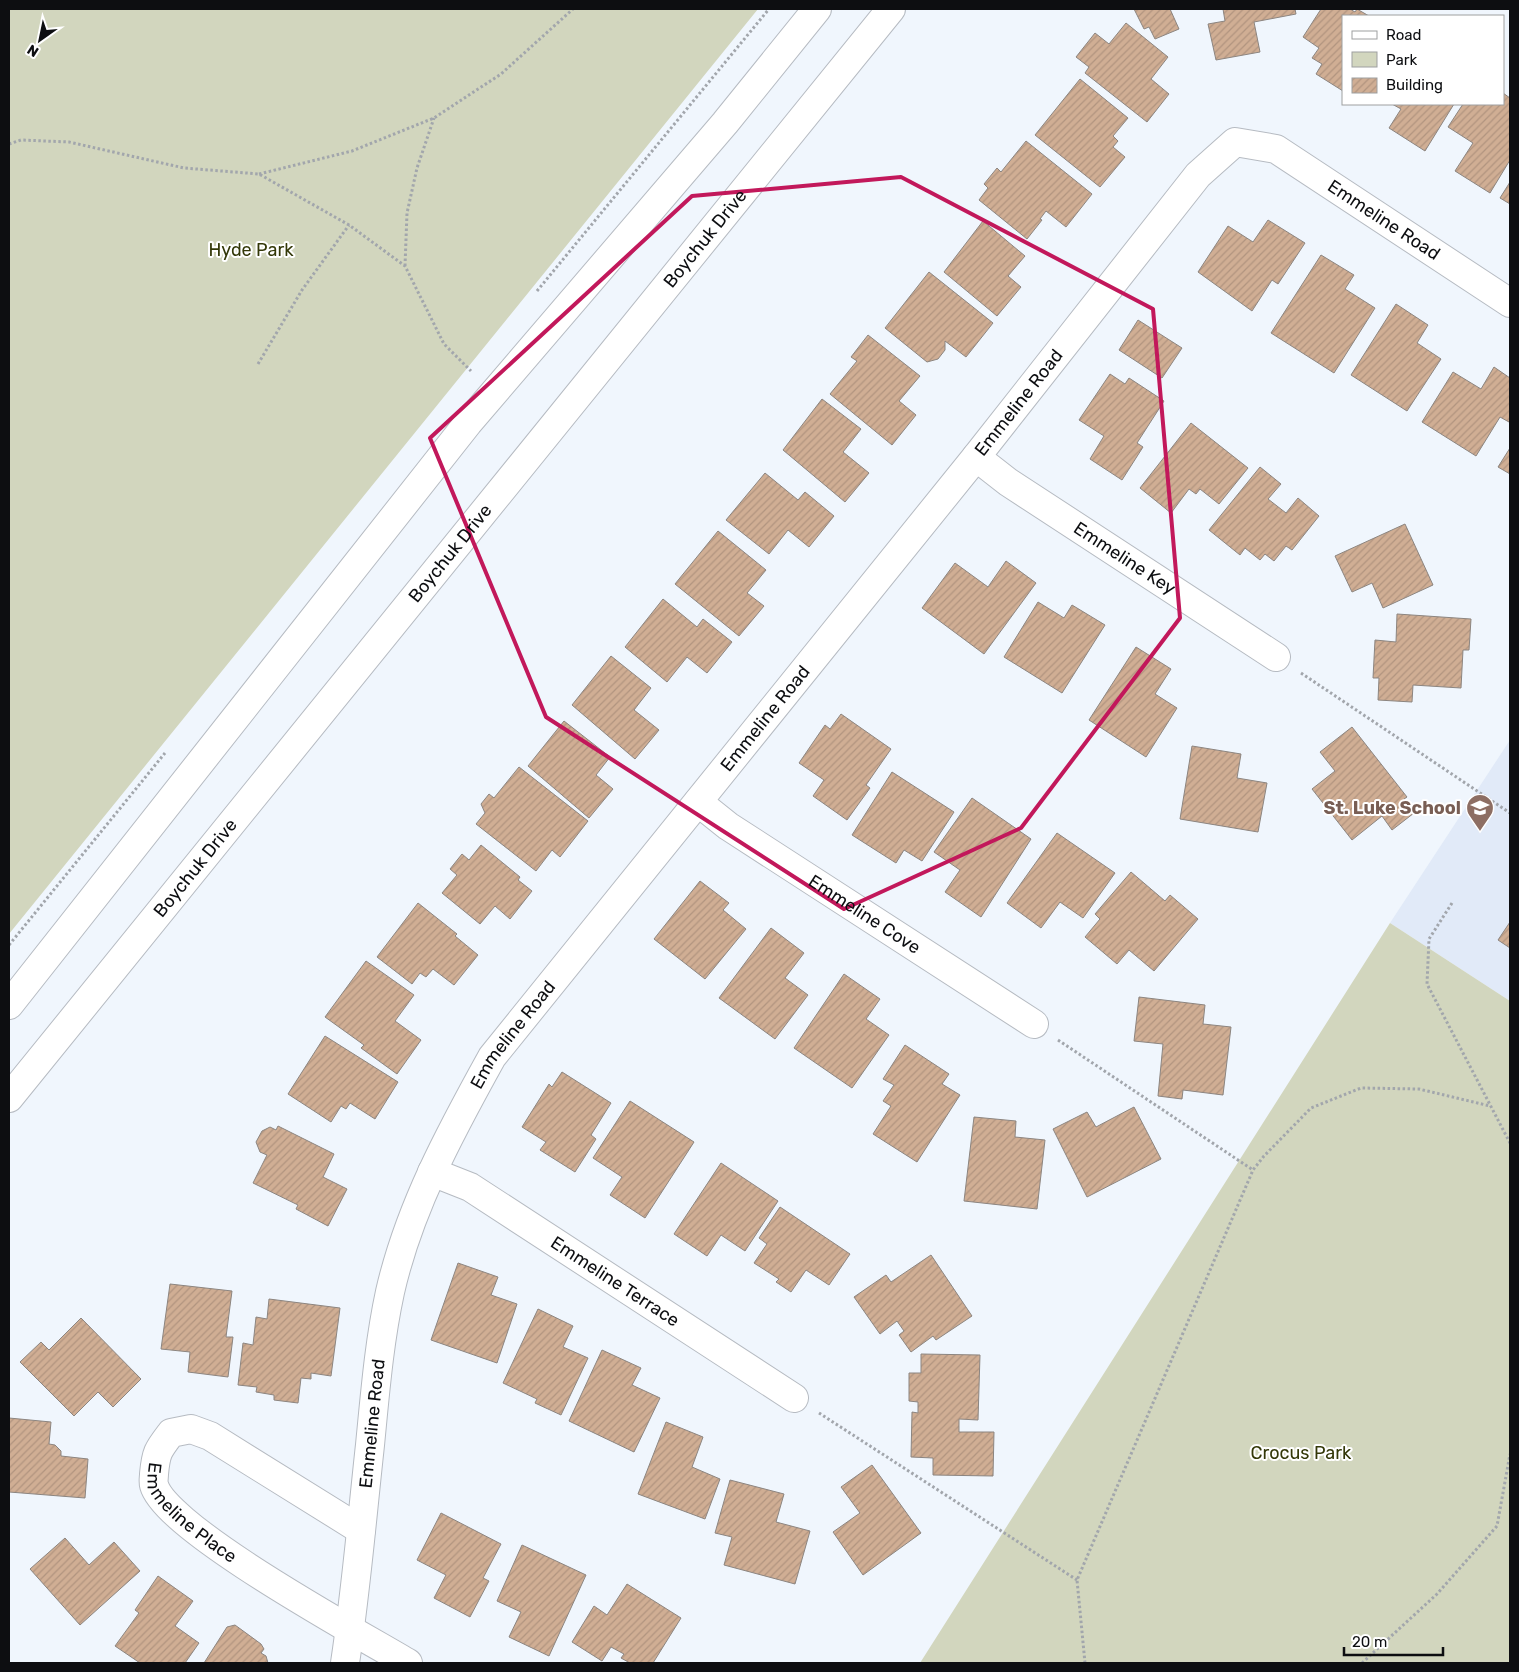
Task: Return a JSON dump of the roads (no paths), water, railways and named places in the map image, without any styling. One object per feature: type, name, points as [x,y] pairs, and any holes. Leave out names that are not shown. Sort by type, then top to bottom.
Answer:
[{"type":"street","points":[[9,1005],[468,423],[725,123],[817,9]]},
{"type":"street","name":"Boychuk Drive","points":[[9,1098],[891,9]]},
{"type":"street","name":"Emmeline Road","points":[[345,1663],[362,1530],[378,1354],[390,1290],[409,1232],[432,1172],[450,1133],[492,1057],[553,978],[698,802],[976,456],[1198,175],[1235,142],[1276,149],[1510,303]]},
{"type":"street","name":"Emmeline Key","points":[[976,456],[1008,482],[1276,657]]},
{"type":"street","name":"Emmeline Cove","points":[[698,802],[728,826],[1034,1024]]},
{"type":"street","name":"Emmeline Terrace","points":[[432,1172],[470,1187],[794,1398]]},
{"type":"street","name":"Emmeline Place","points":[[362,1530],[210,1436],[191,1428],[171,1433],[156,1453],[154,1484],[166,1506],[191,1528],[306,1603],[408,1663]]},
{"type":"place","name":"St. Luke School","points":[[1480,832]]},
{"type":"park label","name":"Hyde Park","points":[[251,250]]},
{"type":"park label","name":"Crocus Park","points":[[1301,1453]]}]
